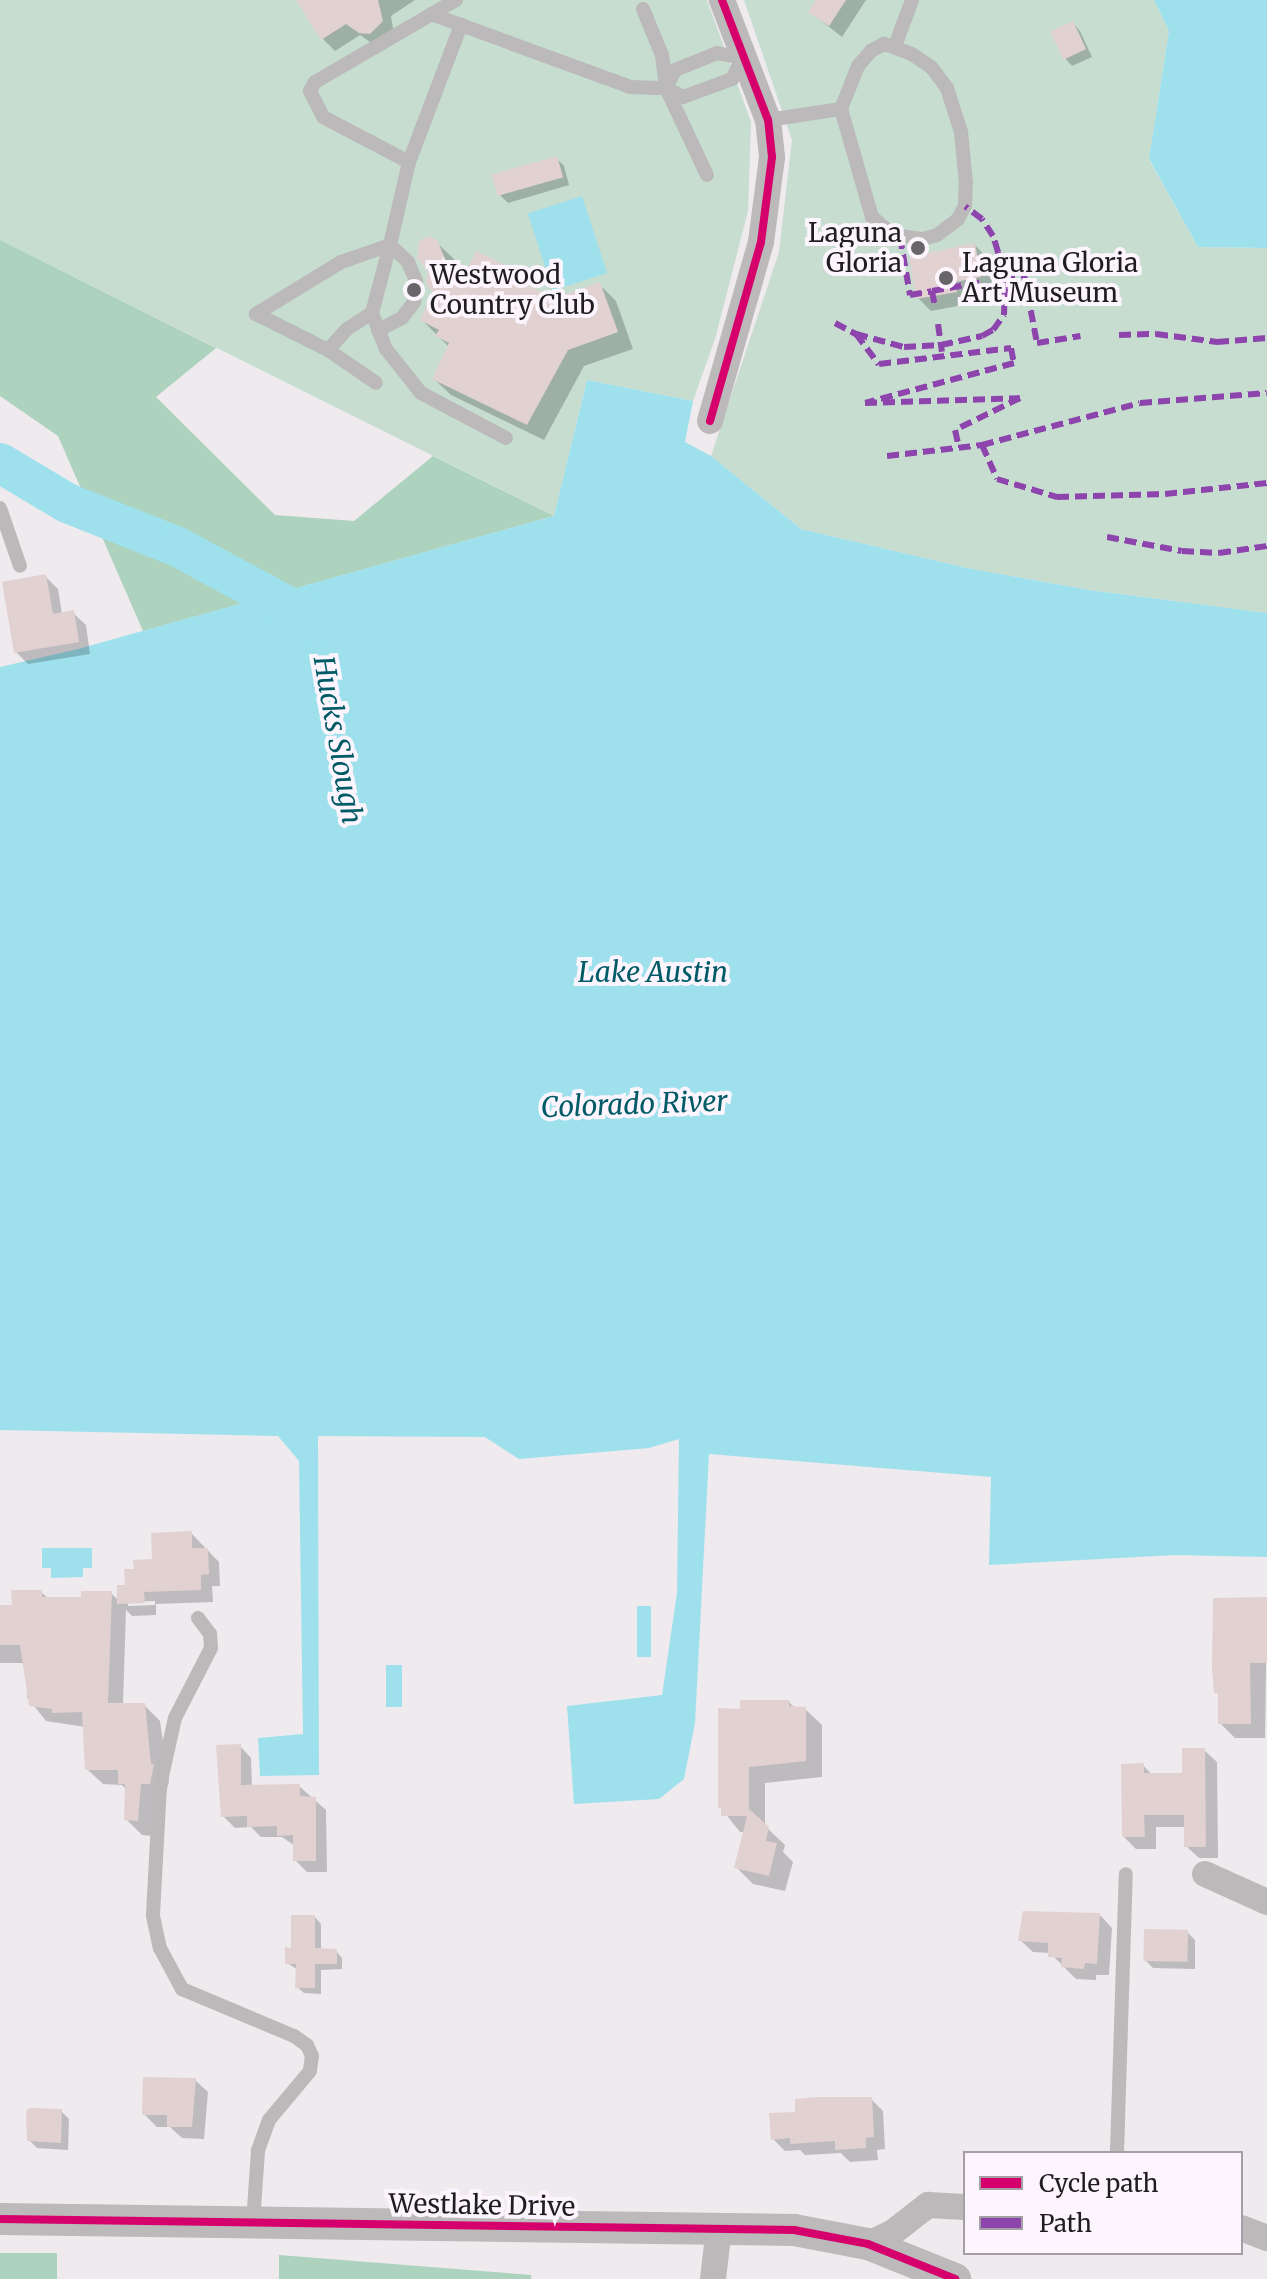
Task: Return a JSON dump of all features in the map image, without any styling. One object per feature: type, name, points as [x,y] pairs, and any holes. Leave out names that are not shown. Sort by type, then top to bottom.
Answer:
[{"type":"street","points":[[710,421],[761,242],[772,157],[768,120],[722,0]]},
{"type":"street","points":[[1205,1874],[1267,1902]]},
{"type":"street","points":[[868,2244],[892,2233],[928,2205],[963,2207]]},
{"type":"street","name":"Westlake Drive","points":[[0,2219],[794,2230],[868,2244],[955,2279]]},
{"type":"street","points":[[713,2279],[719,2228]]},
{"type":"street","points":[[1243,2229],[1267,2238]]},
{"type":"lane","points":[[409,162],[323,117],[310,91],[315,82],[456,0]]},
{"type":"lane","points":[[895,46],[912,0]]},
{"type":"lane","points":[[643,9],[662,55],[666,88],[707,175]]},
{"type":"lane","points":[[431,14],[630,87],[666,88],[683,97],[732,79],[742,58],[717,53],[675,70],[666,88]]},
{"type":"lane","points":[[461,25],[409,162],[372,313],[386,349],[421,393],[506,438]]},
{"type":"lane","points":[[884,44],[895,46],[931,67],[947,88],[956,109],[966,183],[965,206],[958,219],[937,235],[923,239],[893,235],[879,227],[866,202],[841,109],[858,66],[871,51],[884,44]]},
{"type":"lane","points":[[768,120],[841,109]]},
{"type":"lane","points":[[378,330],[402,318],[414,302],[416,281],[408,262],[390,245]]},
{"type":"lane","points":[[376,383],[328,350],[256,314],[341,262],[390,245]]},
{"type":"lane","points":[[328,350],[347,329],[372,313]]},
{"type":"lane","points":[[0,508],[20,566]]},
{"type":"lane","points":[[198,1618],[210,1634],[211,1648],[175,1718],[160,1785],[153,1916],[160,1948],[182,1989],[294,2036],[307,2045],[312,2056],[310,2071],[269,2120],[258,2151],[253,2223]]},
{"type":"lane","points":[[1117,2151],[1126,1874]]},
{"type":"green space","name":"Westwood Country Club","points":[[0,0],[707,0],[751,122],[748,211],[715,339],[693,401],[587,380],[554,516],[0,240]]},
{"type":"green space","points":[[744,0],[1154,0],[1169,31],[1149,160],[1198,247],[1267,248],[1267,613],[1089,590],[967,568],[801,529],[711,456],[779,252],[792,140]]},
{"type":"green space","points":[[0,240],[216,348],[156,397],[275,515],[354,521],[433,456],[554,516],[143,631],[58,436],[0,396]]},
{"type":"green space","points":[[0,2253],[57,2253],[57,2279],[0,2279]]},
{"type":"green space","points":[[279,2255],[531,2275],[531,2279],[279,2279]]},
{"type":"water","points":[[1154,0],[1267,0],[1267,248],[1198,247],[1149,159],[1169,31]]},
{"type":"water","points":[[582,196],[607,273],[553,291],[528,214]]},
{"type":"water","name":"Lake Austin","points":[[587,380],[693,401],[685,442],[711,456],[801,529],[967,568],[1089,590],[1267,613],[1267,1557],[1175,1555],[989,1565],[991,1477],[709,1454],[695,1723],[684,1779],[659,1799],[574,1804],[567,1706],[662,1695],[677,1593],[679,1439],[649,1448],[519,1459],[485,1437],[318,1436],[319,1775],[260,1776],[258,1738],[303,1734],[299,1461],[278,1436],[0,1430],[0,667],[78,649],[554,516]]},
{"type":"water","points":[[42,1548],[92,1548],[92,1568],[83,1568],[83,1577],[51,1578],[51,1568],[42,1568]]},
{"type":"water","points":[[637,1606],[651,1606],[651,1657],[637,1657]]},
{"type":"water","points":[[386,1665],[402,1665],[402,1707],[386,1707]]},
{"type":"building","points":[[296,0],[378,0],[383,21],[370,34],[359,33],[346,24],[321,40]]},
{"type":"building","points":[[816,0],[846,0],[829,26],[808,12]]},
{"type":"building","points":[[1073,21],[1086,49],[1063,60],[1050,32]]},
{"type":"building","points":[[557,156],[563,177],[498,196],[492,175]]},
{"type":"building","points":[[429,236],[437,240],[458,288],[476,251],[509,267],[505,275],[555,298],[600,282],[618,332],[568,350],[527,425],[432,379],[449,343],[435,336],[439,330],[420,320],[433,292],[426,284],[428,271],[417,258],[419,241]]},
{"type":"building","points":[[975,243],[981,277],[955,282],[957,292],[916,299],[909,257]]},
{"type":"building","points":[[46,574],[53,614],[74,610],[79,642],[14,653],[2,582]]},
{"type":"building","points":[[192,1531],[192,1548],[208,1548],[209,1574],[201,1575],[201,1590],[144,1592],[145,1603],[117,1604],[117,1585],[125,1585],[124,1569],[134,1569],[133,1560],[152,1559],[151,1533]]},
{"type":"building","points":[[11,1590],[42,1590],[42,1597],[81,1597],[81,1591],[112,1591],[108,1703],[145,1703],[151,1764],[154,1764],[150,1784],[141,1784],[138,1821],[124,1820],[125,1784],[118,1784],[118,1770],[85,1770],[82,1712],[52,1713],[52,1709],[29,1706],[20,1645],[0,1645],[0,1605],[12,1605]]},
{"type":"building","points":[[1267,1597],[1267,1663],[1250,1663],[1251,1724],[1218,1724],[1218,1693],[1214,1693],[1212,1670],[1213,1598]]},
{"type":"building","points":[[740,1700],[789,1700],[789,1706],[806,1707],[806,1761],[749,1767],[749,1809],[769,1827],[766,1841],[777,1843],[769,1876],[734,1868],[747,1816],[721,1816],[721,1808],[718,1808],[718,1708],[740,1709]]},
{"type":"building","points":[[241,1744],[241,1785],[300,1784],[300,1796],[316,1797],[316,1861],[293,1861],[293,1835],[277,1836],[277,1826],[247,1827],[247,1816],[221,1817],[216,1745]]},
{"type":"building","points":[[1182,1748],[1205,1748],[1206,1847],[1184,1847],[1184,1815],[1144,1815],[1145,1837],[1122,1837],[1121,1764],[1144,1763],[1144,1773],[1182,1773]]},
{"type":"building","points":[[1023,1911],[1100,1913],[1097,1964],[1085,1963],[1084,1969],[1061,1967],[1062,1958],[1048,1957],[1048,1943],[1018,1941]]},
{"type":"building","points":[[291,1915],[315,1915],[315,1948],[337,1949],[337,1964],[315,1964],[315,1988],[295,1988],[296,1964],[285,1964],[285,1947],[291,1948]]},
{"type":"building","points":[[1144,1929],[1188,1930],[1187,1962],[1143,1961]]},
{"type":"building","points":[[143,2077],[196,2078],[192,2127],[167,2127],[167,2115],[142,2115]]},
{"type":"building","points":[[872,2097],[874,2137],[866,2138],[866,2148],[835,2150],[835,2141],[790,2144],[790,2138],[771,2140],[769,2113],[795,2112],[795,2099]]},
{"type":"building","points":[[30,2108],[62,2109],[61,2143],[27,2141],[26,2111]]},
{"type":"waterway","name":"Hucks Slough","points":[[0,463],[67,503],[178,547],[300,613],[313,628]]},
{"type":"marked path","points":[[856,334],[904,347],[941,345],[982,336],[993,330],[1004,315],[1005,289],[998,252],[993,236],[982,219],[965,206]]},
{"type":"marked path","points":[[900,237],[910,295],[932,291],[935,307]]},
{"type":"marked path","points":[[1003,278],[1024,275],[1037,343],[1080,336]]},
{"type":"marked path","points":[[932,291],[982,282]]},
{"type":"marked path","points":[[835,323],[856,334],[879,364],[1011,348],[1014,363],[865,403],[1020,398],[955,430],[959,447]]},
{"type":"marked path","points":[[938,324],[942,352]]},
{"type":"marked path","points":[[1119,335],[1156,334],[1217,342],[1267,338]]},
{"type":"marked path","points":[[887,456],[982,445],[1140,403],[1267,393]]},
{"type":"marked path","points":[[982,445],[997,479],[1057,497],[1165,494],[1267,483]]},
{"type":"marked path","points":[[1107,537],[1182,551],[1219,553],[1267,546]]},
{"type":"cycle path","points":[[710,421],[761,242],[772,157],[768,120],[722,0]]},
{"type":"cycle path","points":[[0,2219],[794,2230],[868,2244],[955,2279]]},
{"type":"place","name":"Laguna Gloria","points":[[918,248]]},
{"type":"place","name":"Laguna Gloria Art Museum","points":[[946,278]]},
{"type":"place","name":"Westwood Country Club","points":[[414,290]]},
{"type":"water label","name":"Colorado River","points":[[634,1104]]}]
